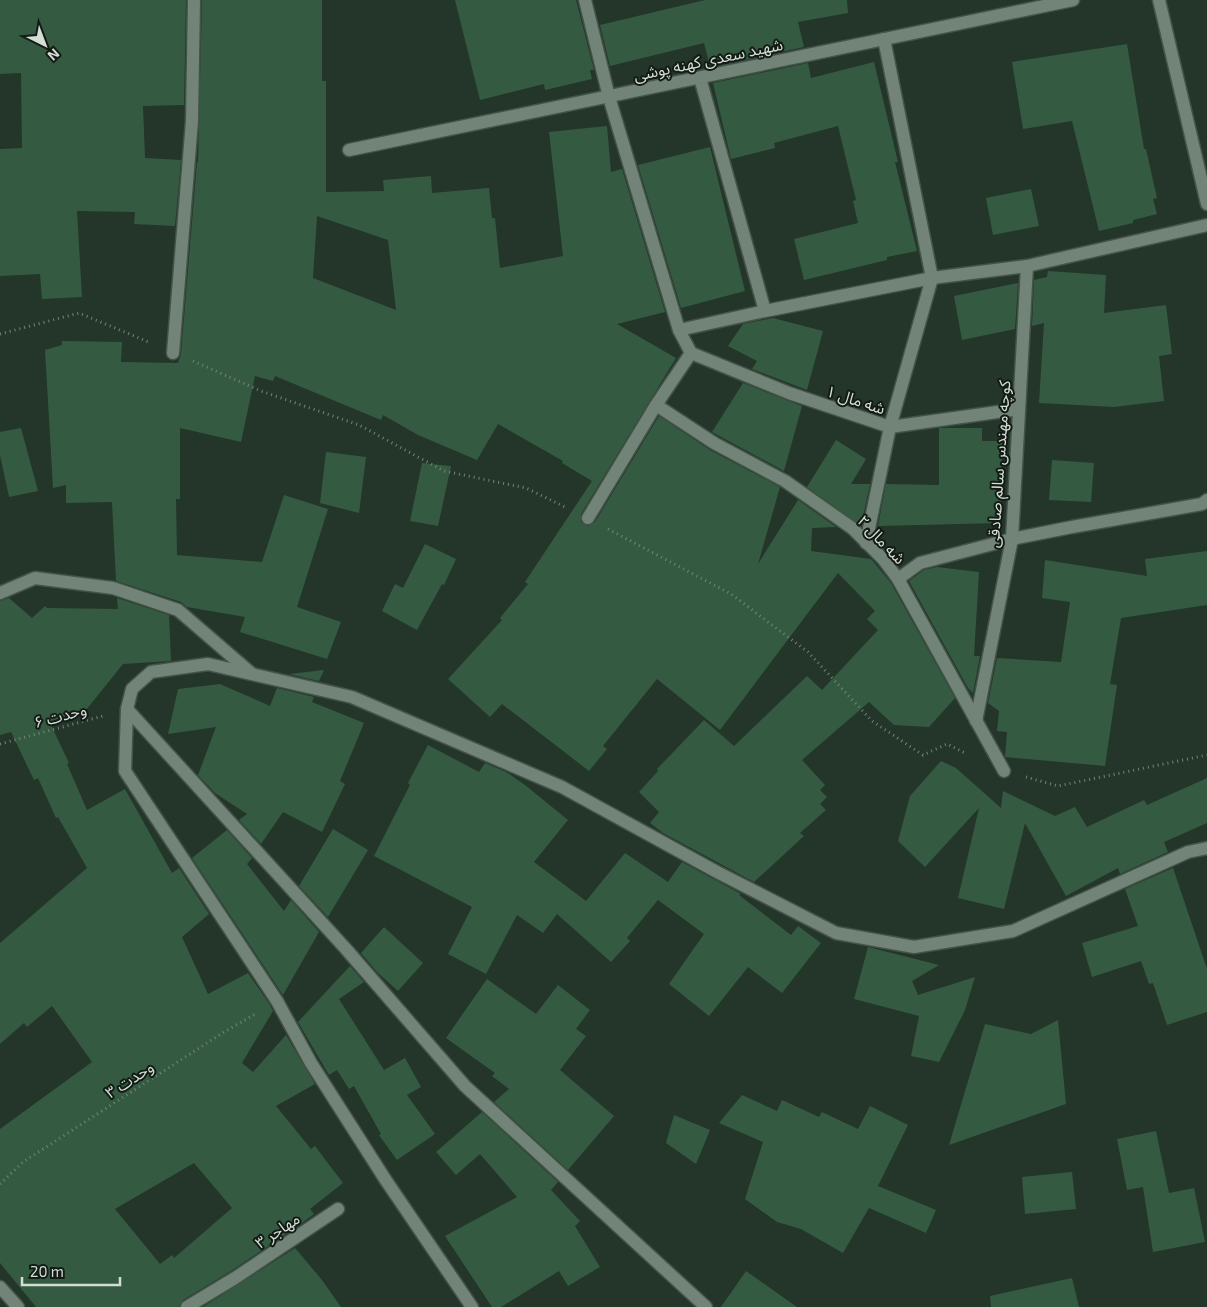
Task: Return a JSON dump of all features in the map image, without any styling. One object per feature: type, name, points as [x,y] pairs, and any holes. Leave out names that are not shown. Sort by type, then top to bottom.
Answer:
[{"type":"street","points":[[174,353],[192,121],[194,0]]},
{"type":"street","points":[[585,0],[609,96],[679,330],[691,353],[656,405],[588,518]]},
{"type":"street","name":"شهید سعدی کهنه پوشی","points":[[349,150],[1073,0]]},
{"type":"street","points":[[1159,0],[1207,204]]},
{"type":"street","points":[[866,543],[890,427],[932,278],[884,39]]},
{"type":"street","points":[[700,78],[765,311]]},
{"type":"street","points":[[679,330],[932,278],[1027,266],[1207,225]]},
{"type":"street","name":"کوچه مهندس سالم صادقی","points":[[976,721],[1012,539],[1027,266]]},
{"type":"street","name":"شه مال ۱","points":[[691,353],[789,393],[890,427],[1019,409]]},
{"type":"street","name":"شه مال ۲","points":[[656,405],[714,443],[785,481],[852,528],[883,559],[898,579],[1004,771]]},
{"type":"street","points":[[898,579],[920,563],[1012,539],[1202,504],[1207,500]]},
{"type":"street","points":[[0,593],[35,578],[113,588],[178,610],[253,675]]},
{"type":"street","points":[[472,1307],[385,1179],[311,1063],[277,1001],[125,771],[127,709],[132,688],[151,672],[208,664],[352,697],[562,786],[717,872],[836,933],[914,947],[1013,932],[1188,852],[1207,848]]},
{"type":"street","points":[[127,709],[346,950],[465,1086],[706,1307]]},
{"type":"street","name":"مهاجر ۳","points":[[187,1307],[236,1278],[338,1209]]},
{"type":"street","points":[[0,1287],[18,1307]]},
{"type":"path","points":[[0,334],[79,313],[261,391],[359,425],[444,471],[526,488],[588,518],[731,594],[808,652],[872,721],[922,755],[947,744],[1004,771],[1058,786],[1207,755]]},
{"type":"path","name":"وحدت ۶","points":[[0,744],[127,709]]},
{"type":"path","name":"وحدت ۳","points":[[0,1184],[23,1162],[224,1032],[277,1001]]},
{"type":"building","points":[[0,0],[186,0],[184,105],[143,106],[145,158],[181,160],[175,226],[134,224],[135,212],[77,211],[82,297],[42,299],[40,274],[0,276],[0,149],[22,148],[21,73],[0,74]]},
{"type":"building","points":[[202,0],[322,0],[322,81],[326,81],[326,192],[384,191],[383,180],[431,176],[432,193],[489,188],[492,218],[495,218],[500,268],[563,256],[549,132],[607,126],[611,172],[622,169],[665,312],[617,324],[676,358],[581,514],[581,522],[588,526],[595,522],[659,416],[710,450],[780,487],[758,564],[798,500],[836,527],[812,528],[811,551],[871,559],[891,583],[955,698],[929,727],[894,725],[869,702],[802,760],[825,785],[820,790],[827,797],[820,804],[826,810],[800,833],[804,836],[754,882],[663,833],[650,823],[659,812],[639,792],[658,771],[657,769],[704,720],[734,746],[807,676],[822,690],[878,630],[867,619],[875,611],[838,573],[720,730],[657,679],[603,746],[607,749],[589,771],[502,704],[490,717],[448,679],[502,620],[500,618],[528,584],[525,582],[592,481],[562,463],[563,461],[498,424],[477,460],[418,435],[383,415],[381,420],[275,376],[273,381],[255,376],[241,442],[180,428],[180,499],[176,499],[177,555],[262,562],[284,495],[328,509],[297,607],[341,622],[327,659],[240,632],[245,617],[187,607],[181,602],[116,581],[112,502],[66,503],[66,485],[53,488],[45,350],[62,345],[62,341],[122,342],[121,362],[178,363],[181,354],[198,162]],"holes":[[[317,216],[388,240],[396,310],[313,278]]]},
{"type":"building","points":[[455,0],[576,0],[594,70],[590,70],[592,79],[545,90],[544,84],[480,100]]},
{"type":"building","points":[[705,0],[847,0],[848,13],[798,22],[804,47],[710,67],[704,43],[610,66],[600,25]]},
{"type":"building","points":[[1127,44],[1144,149],[1146,149],[1157,198],[1153,199],[1157,214],[1133,220],[1133,223],[1099,231],[1072,121],[1023,129],[1012,62]]},
{"type":"building","points":[[874,62],[898,162],[895,162],[917,251],[887,257],[887,260],[804,280],[794,239],[858,223],[853,201],[856,200],[838,126],[774,143],[775,148],[731,159],[713,83],[808,63],[811,78]]},
{"type":"building","points":[[710,147],[745,291],[681,308],[638,165]]},
{"type":"building","points":[[1031,189],[1039,226],[993,235],[986,198]]},
{"type":"building","points":[[1048,271],[1106,275],[1104,313],[1166,305],[1172,354],[1159,356],[1164,401],[1114,407],[1039,403],[1044,323],[1032,326],[1034,280],[1047,277]]},
{"type":"building","points":[[1018,283],[1015,329],[962,340],[954,296]]},
{"type":"building","points":[[773,318],[823,331],[807,390],[752,369],[757,361],[728,346],[743,324]]},
{"type":"building","points":[[743,383],[802,406],[784,471],[712,432]]},
{"type":"building","points":[[21,428],[38,491],[9,497],[0,455],[0,432]]},
{"type":"building","points":[[939,428],[982,428],[982,441],[1002,441],[1001,523],[878,526],[886,484],[939,485]]},
{"type":"building","points":[[836,440],[866,459],[851,484],[870,484],[861,526],[807,487]]},
{"type":"building","points":[[326,452],[366,457],[359,513],[320,503]]},
{"type":"building","points":[[1052,460],[1094,463],[1091,502],[1049,500]]},
{"type":"building","points":[[422,463],[451,466],[438,526],[410,521]]},
{"type":"building","points":[[425,544],[456,559],[444,585],[442,584],[417,630],[382,611],[395,584],[403,588]]},
{"type":"building","points":[[1207,551],[1207,605],[1121,618],[1110,684],[1117,685],[1105,766],[1005,757],[1007,732],[997,731],[999,711],[988,703],[997,658],[1061,662],[1070,602],[1042,598],[1045,560],[1147,576],[1145,559]]},
{"type":"building","points":[[937,567],[979,572],[974,656],[980,656],[973,693],[968,688],[909,581],[924,570]]},
{"type":"building","points":[[9,598],[32,618],[45,606],[47,608],[118,609],[117,598],[169,615],[171,661],[123,664],[82,715],[50,723],[69,763],[67,764],[87,810],[125,789],[172,873],[179,868],[209,914],[182,937],[208,994],[248,973],[270,1005],[273,1011],[242,1063],[253,1072],[286,1035],[315,1084],[276,1106],[311,1149],[315,1146],[343,1183],[310,1209],[314,1214],[231,1271],[183,1300],[179,1307],[36,1307],[0,1263],[0,1129],[92,1062],[52,1006],[27,1027],[24,1023],[0,1044],[0,943],[87,868],[58,817],[56,818],[38,778],[34,780],[11,732],[0,735],[0,601]],"holes":[[[194,1163],[232,1208],[174,1258],[172,1255],[160,1264],[115,1209]]]},
{"type":"building","points":[[324,670],[319,681],[289,674]]},
{"type":"building","points":[[220,684],[270,706],[277,688],[314,697],[312,702],[364,723],[340,781],[345,784],[322,832],[283,812],[261,844],[239,820],[247,814],[215,793],[198,775],[216,727],[168,734],[178,689]]},
{"type":"building","points":[[428,745],[479,772],[485,763],[506,772],[568,820],[534,862],[586,901],[625,853],[668,882],[682,862],[741,894],[739,895],[791,935],[798,926],[821,943],[782,993],[748,967],[709,1016],[669,984],[704,934],[658,900],[627,938],[630,941],[611,962],[557,914],[543,933],[517,915],[486,974],[448,954],[472,907],[374,856]]},
{"type":"building","points":[[941,761],[956,768],[1001,808],[1003,791],[1055,816],[1075,807],[1087,827],[1144,800],[1147,805],[1207,778],[1207,823],[1164,842],[1168,852],[1120,874],[1118,868],[1066,896],[1025,823],[1004,909],[958,898],[979,808],[925,867],[898,841],[910,796]]},
{"type":"building","points":[[333,829],[368,850],[328,917],[299,886]]},
{"type":"building","points":[[227,830],[252,858],[247,864],[284,911],[291,900],[319,932],[283,995],[192,858]]},
{"type":"building","points":[[1173,868],[1207,969],[1207,1012],[1167,1025],[1153,983],[1149,984],[1141,961],[1092,977],[1082,943],[1138,926],[1125,889]]},
{"type":"building","points":[[384,927],[423,963],[398,991],[377,972],[361,953]]},
{"type":"building","points":[[868,947],[939,965],[912,981],[918,995],[975,977],[965,1010],[939,1062],[911,1056],[919,1016],[854,999]]},
{"type":"building","points":[[350,966],[364,982],[339,999],[384,1070],[405,1058],[421,1087],[407,1095],[435,1134],[397,1160],[379,1135],[381,1134],[354,1086],[349,1089],[337,1070],[329,1075],[298,1022]]},
{"type":"building","points":[[487,979],[536,1014],[558,985],[590,1010],[576,1029],[586,1036],[560,1070],[614,1116],[568,1170],[494,1102],[509,1089],[492,1076],[495,1073],[446,1038]]},
{"type":"building","points":[[1058,1020],[1066,1104],[949,1145],[985,1024],[1031,1034]]},
{"type":"building","points":[[742,1095],[777,1111],[782,1100],[819,1117],[822,1112],[858,1129],[870,1106],[908,1125],[878,1186],[936,1210],[926,1233],[869,1208],[843,1253],[801,1229],[777,1222],[745,1199],[763,1142],[719,1123]]},
{"type":"building","points":[[482,1112],[558,1182],[551,1190],[580,1221],[575,1226],[600,1267],[568,1286],[559,1271],[501,1307],[492,1307],[445,1236],[517,1197],[480,1154],[456,1175],[436,1152]]},
{"type":"building","points":[[674,1115],[710,1130],[696,1164],[666,1143]]},
{"type":"building","points":[[1156,1131],[1169,1193],[1194,1188],[1205,1242],[1153,1252],[1143,1187],[1127,1190],[1117,1139]]},
{"type":"building","points":[[1072,1172],[1076,1209],[1025,1214],[1022,1177]]},
{"type":"building","points":[[295,1248],[322,1280],[341,1307],[203,1307]]},
{"type":"building","points":[[746,1271],[797,1307],[721,1307]]},
{"type":"building","points":[[1072,1278],[1079,1307],[991,1307],[990,1296]]}]
